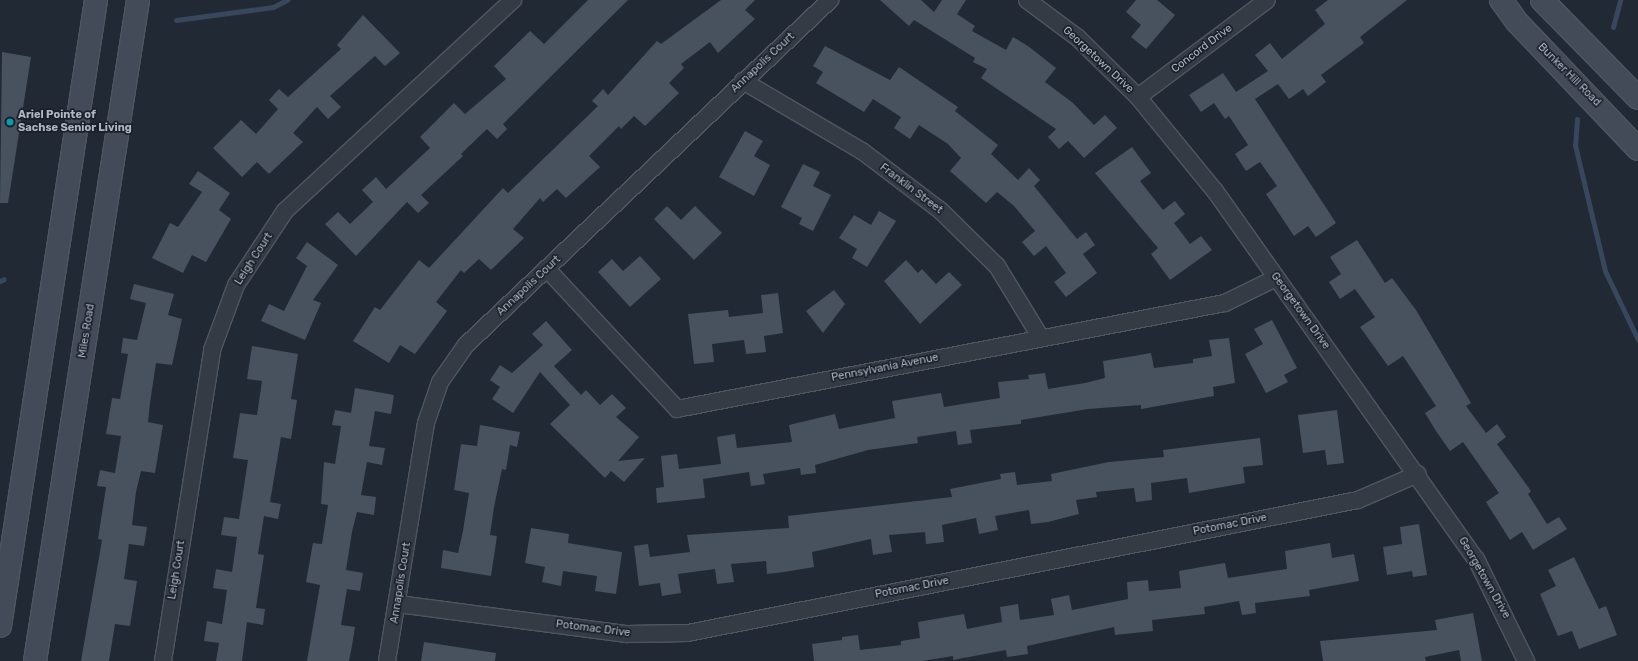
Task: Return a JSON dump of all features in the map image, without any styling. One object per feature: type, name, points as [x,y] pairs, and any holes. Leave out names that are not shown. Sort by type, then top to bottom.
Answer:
[{"type":"main road","points":[[0,626],[96,0]]},
{"type":"main road","name":"Miles Road","points":[[35,661],[138,0]]},
{"type":"main road","name":"Bunker Hill Road","points":[[1501,0],[1518,22],[1638,149]]},
{"type":"main road","points":[[1542,0],[1638,98]]},
{"type":"street","name":"Leigh Court","points":[[162,661],[212,350],[236,285],[285,211],[513,0]]},
{"type":"street","name":"Annapolis Court","points":[[387,661],[398,604],[426,423],[440,382],[466,345],[830,0]]},
{"type":"street","name":"Georgetown Drive","points":[[1027,0],[1078,38],[1138,97],[1215,191],[1418,474],[1476,559],[1526,661]]},
{"type":"street","name":"Concord Drive","points":[[1138,97],[1267,0]]},
{"type":"street","name":"Franklin Street","points":[[743,81],[862,151],[942,211],[998,266],[1041,338]]},
{"type":"street","name":"Pennsylvania Avenue","points":[[547,269],[676,409],[1225,303],[1276,278]]},
{"type":"street","name":"Potomac Drive","points":[[398,604],[627,634],[688,633],[1358,500],[1418,474]]},
{"type":"building","points":[[588,0],[628,0],[503,124],[507,129],[497,139],[487,129],[461,154],[463,156],[421,195],[429,203],[418,213],[407,202],[356,256],[325,224],[338,212],[350,224],[373,202],[362,190],[376,177],[386,189],[430,148],[420,137],[454,103],[465,114],[506,79],[494,66],[530,31],[544,44]]},
{"type":"building","points":[[721,0],[755,0],[745,10],[755,19],[718,53],[710,42],[681,64],[684,68],[669,83],[679,93],[645,126],[634,116],[621,129],[619,126],[589,156],[600,167],[566,198],[557,189],[543,202],[540,198],[513,229],[524,238],[491,270],[479,259],[464,273],[461,270],[436,302],[447,311],[415,354],[400,345],[389,363],[353,341],[375,307],[380,310],[419,260],[429,268],[503,188],[508,193],[598,106],[592,101],[603,89],[608,95],[657,41],[661,44]]},
{"type":"building","points":[[880,0],[921,0],[934,12],[942,0],[966,0],[957,14],[975,26],[972,31],[1006,50],[1013,37],[1028,46],[1056,68],[1045,82],[1073,103],[1094,125],[1105,115],[1117,128],[1084,158],[1068,141],[1059,149],[1048,137],[1056,129],[981,78],[987,69],[973,62],[975,58],[914,20],[909,26]]},
{"type":"building","points":[[1136,0],[1157,0],[1175,15],[1146,49],[1131,37],[1141,25],[1126,12]]},
{"type":"building","points":[[1328,0],[1407,0],[1360,37],[1364,43],[1321,75],[1326,82],[1308,96],[1303,89],[1289,99],[1278,84],[1255,99],[1336,223],[1316,237],[1308,226],[1294,236],[1266,194],[1277,186],[1260,162],[1246,171],[1235,154],[1248,145],[1229,116],[1225,119],[1214,103],[1201,112],[1189,95],[1223,73],[1236,92],[1268,71],[1255,55],[1270,43],[1282,59],[1325,24],[1315,10]]},
{"type":"building","points":[[363,15],[400,53],[385,66],[375,56],[330,96],[341,107],[328,119],[317,107],[293,133],[303,142],[269,174],[257,162],[242,177],[213,148],[241,120],[256,134],[278,109],[269,100],[279,89],[288,97],[341,49],[337,45]]},
{"type":"building","points":[[825,46],[890,80],[899,67],[958,107],[955,111],[998,145],[991,154],[1018,180],[1029,168],[1040,180],[1034,186],[1077,239],[1086,232],[1095,245],[1083,254],[1097,273],[1066,297],[1054,282],[1066,273],[1046,246],[1034,256],[1022,242],[1035,231],[1014,206],[997,192],[986,203],[950,171],[961,158],[948,144],[919,125],[910,139],[894,128],[901,117],[873,99],[864,112],[816,83],[823,72],[813,66]]},
{"type":"building","name":"Ariel Pointe of Sachse Senior Living","points":[[2,52],[31,57],[8,203],[0,203]]},
{"type":"building","points":[[745,131],[763,141],[754,156],[770,165],[754,196],[719,177]]},
{"type":"building","points":[[1132,147],[1151,173],[1140,181],[1163,210],[1175,201],[1185,214],[1174,223],[1190,244],[1201,236],[1212,250],[1170,280],[1151,254],[1158,248],[1095,173]]},
{"type":"building","points":[[803,164],[820,172],[813,186],[831,195],[813,231],[799,224],[802,218],[781,207]]},
{"type":"building","points":[[198,171],[230,193],[219,210],[231,219],[206,262],[192,255],[183,273],[152,258],[170,223],[178,227],[202,192],[189,184]]},
{"type":"building","points":[[667,206],[681,220],[695,206],[722,233],[694,260],[654,219]]},
{"type":"building","points":[[879,211],[896,221],[867,267],[852,258],[857,249],[839,238],[854,215],[871,225]]},
{"type":"building","points":[[1357,240],[1385,283],[1392,278],[1416,310],[1471,403],[1466,406],[1486,433],[1497,424],[1506,437],[1497,444],[1531,491],[1528,494],[1547,524],[1559,517],[1567,529],[1533,550],[1522,532],[1510,540],[1486,502],[1499,493],[1463,442],[1450,451],[1425,413],[1436,406],[1403,356],[1388,366],[1360,327],[1375,317],[1355,289],[1340,299],[1329,282],[1341,274],[1330,257]]},
{"type":"building","points":[[307,242],[338,265],[313,300],[321,303],[305,340],[261,321],[269,304],[284,311],[307,266],[296,258]]},
{"type":"building","points":[[640,256],[661,279],[630,307],[598,272],[612,259],[623,271]]},
{"type":"building","points":[[906,260],[918,273],[922,269],[936,284],[949,272],[962,285],[920,324],[884,281]]},
{"type":"building","points":[[134,284],[174,294],[168,315],[182,319],[172,365],[156,363],[148,422],[163,425],[155,473],[141,471],[136,492],[132,525],[147,527],[144,546],[129,544],[124,579],[137,581],[130,626],[115,624],[109,661],[81,661],[102,540],[98,539],[106,487],[97,486],[100,470],[115,473],[121,436],[106,434],[112,398],[120,399],[128,354],[121,353],[123,338],[137,340],[146,303],[130,299]]},
{"type":"building","points":[[834,290],[845,304],[823,333],[806,311]]},
{"type":"building","points":[[778,293],[783,333],[764,336],[766,352],[746,354],[744,340],[712,344],[714,362],[694,364],[688,314],[728,310],[729,317],[763,313],[761,295]]},
{"type":"building","points":[[1272,320],[1297,368],[1284,375],[1288,382],[1266,393],[1245,354],[1263,344],[1254,329]]},
{"type":"building","points":[[546,321],[572,350],[554,366],[581,395],[586,390],[600,405],[612,394],[626,408],[616,417],[639,437],[618,461],[645,458],[624,482],[611,471],[605,478],[550,424],[570,405],[540,372],[513,413],[492,399],[500,387],[490,380],[500,365],[512,373],[543,345],[532,334]]},
{"type":"building","points":[[1229,338],[1235,383],[1213,387],[1214,396],[1141,409],[1141,405],[1088,409],[1021,420],[1021,424],[970,430],[972,443],[958,445],[956,431],[917,437],[918,443],[868,450],[815,465],[816,473],[801,475],[800,468],[763,474],[765,484],[751,486],[749,472],[703,479],[705,498],[657,503],[656,488],[664,487],[661,456],[677,454],[679,469],[721,464],[717,437],[735,434],[737,448],[792,442],[789,425],[835,414],[839,429],[895,418],[892,401],[941,393],[944,407],[1000,398],[998,382],[1029,379],[1028,375],[1045,373],[1048,389],[1085,383],[1105,378],[1103,361],[1151,353],[1154,368],[1193,363],[1193,359],[1212,356],[1209,340]]},
{"type":"building","points":[[252,346],[298,354],[291,399],[297,400],[291,439],[281,437],[270,502],[281,504],[278,519],[264,516],[258,554],[264,555],[256,608],[265,609],[263,625],[247,622],[242,661],[216,661],[219,643],[204,641],[207,621],[222,624],[227,590],[213,588],[216,569],[232,572],[237,537],[221,535],[224,517],[239,519],[248,460],[233,458],[240,413],[257,415],[262,381],[247,379]]},
{"type":"building","points":[[355,388],[394,395],[391,414],[375,411],[369,446],[385,448],[382,465],[367,462],[361,495],[376,497],[374,515],[357,512],[352,532],[346,570],[363,573],[360,591],[347,589],[341,625],[355,627],[352,646],[349,661],[307,661],[320,585],[306,582],[313,543],[322,544],[328,505],[321,504],[324,462],[335,464],[341,426],[332,425],[335,410],[351,413]]},
{"type":"building","points":[[1337,410],[1344,463],[1327,465],[1325,450],[1303,453],[1298,415]]},
{"type":"building","points":[[480,425],[520,432],[517,447],[510,445],[506,470],[502,469],[494,507],[490,535],[497,536],[491,576],[441,568],[443,550],[458,553],[463,531],[469,493],[454,490],[461,444],[477,446]]},
{"type":"building","points":[[1260,438],[1263,465],[1243,467],[1245,483],[1189,493],[1187,478],[1151,483],[1152,500],[1136,502],[1134,488],[1096,492],[1097,497],[1076,500],[1079,514],[1048,522],[1031,524],[1029,510],[995,516],[998,530],[979,534],[976,518],[942,525],[944,542],[926,544],[925,532],[889,535],[892,552],[873,555],[871,539],[812,552],[814,567],[767,574],[766,561],[731,564],[734,582],[717,584],[715,569],[678,574],[681,593],[662,596],[660,583],[639,586],[634,546],[648,544],[650,557],[690,552],[687,535],[789,528],[788,516],[952,497],[950,489],[1001,479],[1000,474],[1015,472],[1017,485],[1052,481],[1051,474],[1109,462],[1164,457],[1163,450]]},
{"type":"building","points":[[1419,524],[1427,575],[1413,577],[1412,571],[1387,575],[1383,547],[1402,544],[1400,527]]},
{"type":"building","points":[[531,528],[569,534],[568,543],[622,552],[616,594],[595,591],[597,576],[563,571],[561,586],[542,582],[545,567],[525,563]]},
{"type":"building","points":[[1330,543],[1332,558],[1354,554],[1359,581],[1309,590],[1310,596],[1255,603],[1256,613],[1242,615],[1239,601],[1204,607],[1205,614],[1152,620],[1153,631],[1115,635],[1114,627],[1027,646],[1028,654],[1007,657],[1006,650],[953,660],[953,656],[922,661],[814,661],[812,644],[842,640],[842,637],[858,635],[860,650],[901,645],[901,641],[920,638],[918,622],[964,614],[967,629],[1002,622],[1000,607],[1018,604],[1020,620],[1054,615],[1051,599],[1069,595],[1072,610],[1128,599],[1127,582],[1148,580],[1149,591],[1181,588],[1179,571],[1225,563],[1228,578],[1287,569],[1285,551]]},
{"type":"building","points":[[1574,557],[1599,609],[1606,606],[1617,635],[1579,649],[1572,631],[1558,636],[1540,594],[1556,586],[1548,570]]},
{"type":"building","points":[[1473,613],[1482,661],[1461,661],[1459,650],[1425,657],[1426,661],[1323,661],[1320,641],[1437,630],[1435,620]]},
{"type":"building","points":[[424,642],[496,653],[495,661],[421,661]]},
{"type":"waterway","points":[[176,20],[273,7],[287,0]]},
{"type":"waterway","points":[[1613,27],[1620,0]]},
{"type":"waterway","points":[[1577,119],[1575,145],[1605,271],[1638,340]]},
{"type":"waterway","points":[[0,281],[4,279]]},
{"type":"place","name":"Ariel Pointe of Sachse Senior Living","points":[[10,122]]}]
